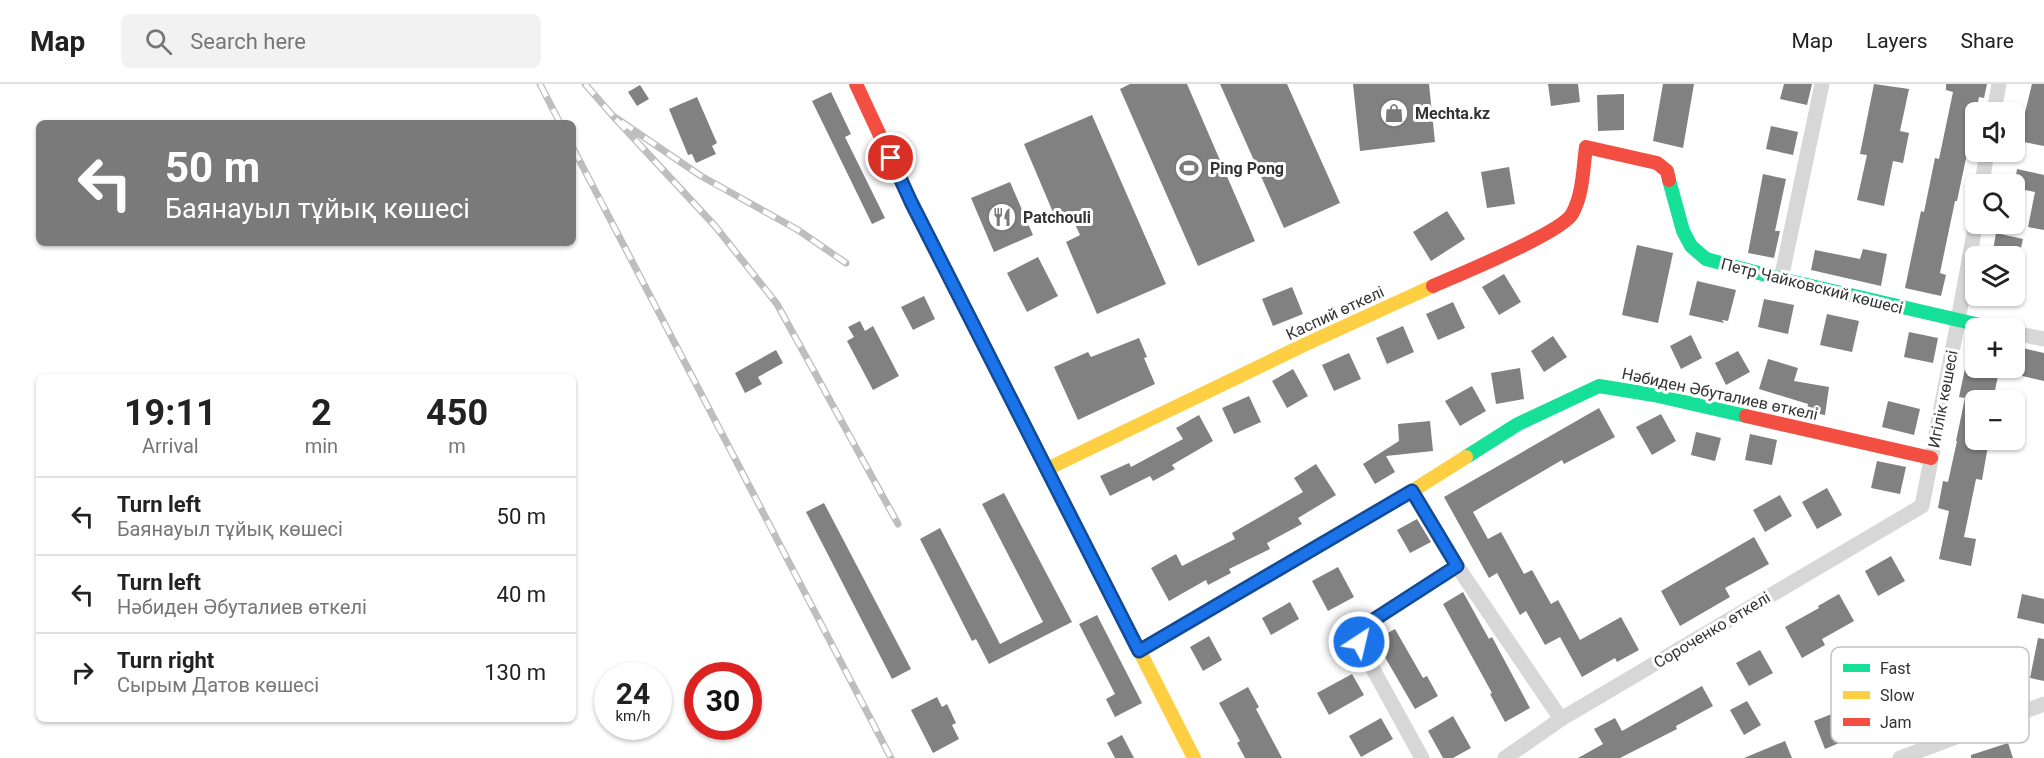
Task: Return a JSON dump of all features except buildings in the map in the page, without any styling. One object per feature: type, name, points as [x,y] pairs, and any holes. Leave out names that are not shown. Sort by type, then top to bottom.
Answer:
[{"type":"street","points":[[856,84],[911,202],[1194,758]]},
{"type":"street","points":[[1781,279],[1822,84]]},
{"type":"street","points":[[1996,102],[1999,84]]},
{"type":"street","name":"Каспий өткелі","points":[[1047,469],[1306,344],[1539,238],[1570,216],[1581,187],[1586,147]]},
{"type":"street","name":"Петр Чайковский көшесі","points":[[1586,147],[1657,163],[1667,171],[1683,231],[1691,246],[1706,259],[1965,322]]},
{"type":"street","name":"Игілік көшесі","points":[[1922,506],[1974,234]]},
{"type":"street","points":[[2025,335],[2044,339]]},
{"type":"street","name":"Нәбиден Әбуталиев өткелі","points":[[1139,651],[1412,491],[1518,424],[1599,386],[1654,395],[1931,458]]},
{"type":"street","points":[[1412,491],[1457,566],[1561,719]]},
{"type":"street","name":"Сороченко өткелі","points":[[1505,758],[1561,719],[1922,506]]},
{"type":"street","points":[[1422,758],[1359,642],[1359,634],[1361,628],[1457,566]]},
{"type":"street","points":[[2029,710],[2044,704]]},
{"type":"street","points":[[1900,758],[1940,743]]},
{"type":"railway","points":[[540,84],[558,120]]},
{"type":"railway","points":[[585,84],[613,116]]},
{"type":"railway","points":[[846,263],[798,230],[701,176],[613,116],[715,226],[777,304],[898,524]]},
{"type":"railway","points":[[576,154],[891,758]]},
{"type":"traffic: fast","points":[[1669,180],[1683,231],[1691,246],[1706,259],[1781,279],[1965,322]]},
{"type":"traffic: fast","points":[[1466,457],[1518,424],[1599,386],[1654,395],[1746,416]]},
{"type":"traffic: slow","points":[[1047,469],[1306,344],[1433,286]]},
{"type":"traffic: slow","points":[[1031,438],[1194,758]]},
{"type":"traffic: slow","points":[[1139,651],[1466,457]]},
{"type":"traffic: jam","points":[[856,84],[911,202],[1031,438]]},
{"type":"traffic: jam","points":[[1433,286],[1508,253],[1564,222],[1576,207],[1582,182],[1586,147],[1657,163],[1667,171],[1669,180]]},
{"type":"traffic: jam","points":[[1746,416],[1931,458]]},
{"type":"place","name":"Mechta.kz","points":[[1394,113]]},
{"type":"place","name":"Ping Pong","points":[[1189,168]]},
{"type":"place","name":"Patchouli","points":[[1002,217]]},
{"type":"route","points":[[891,158],[911,202],[1139,651],[1412,491],[1457,566],[1361,628],[1359,642]]}]
